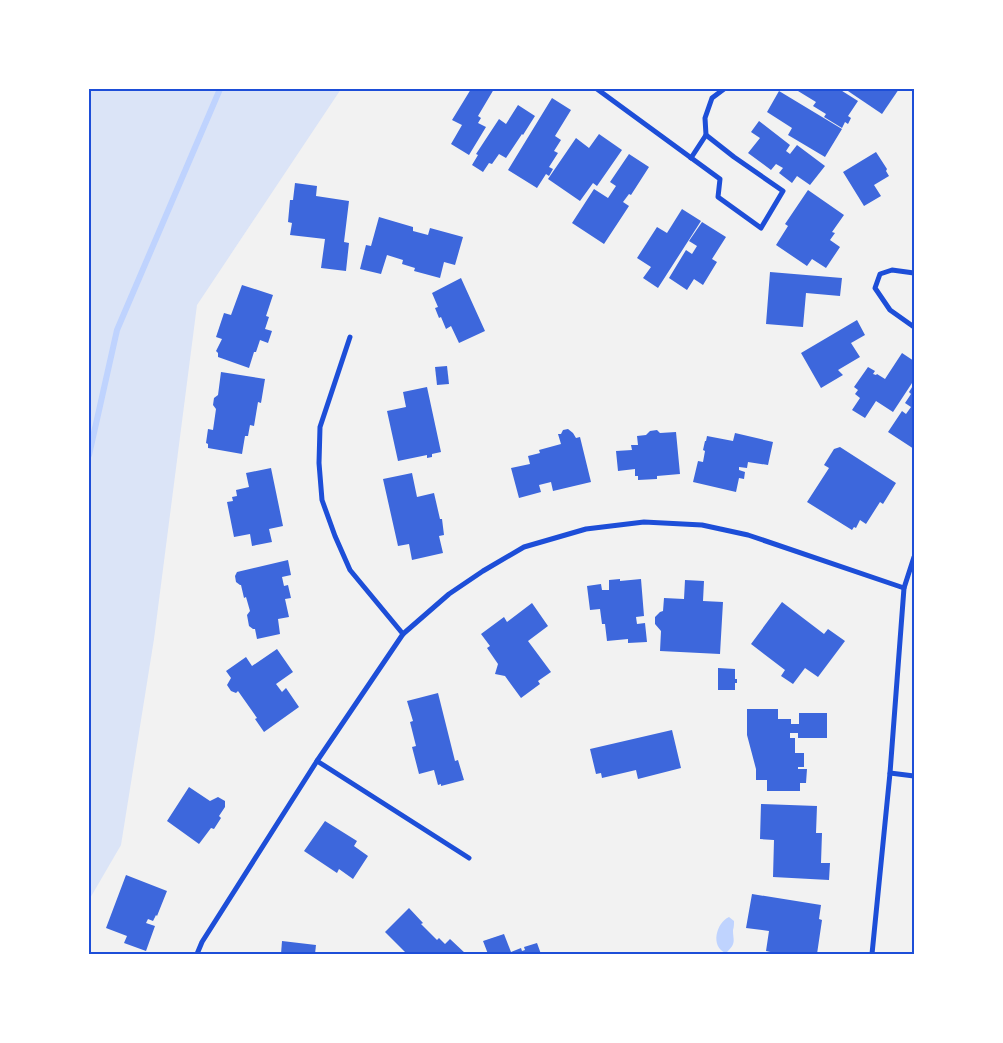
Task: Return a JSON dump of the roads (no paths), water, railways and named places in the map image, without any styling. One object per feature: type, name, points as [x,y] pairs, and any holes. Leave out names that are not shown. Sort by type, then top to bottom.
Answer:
[{"type":"street","points":[[597,89],[720,179],[718,196],[761,228],[783,192],[706,135]]},
{"type":"street","points":[[691,158],[706,135],[705,118],[712,98],[724,89]]},
{"type":"street","points":[[914,273],[892,270],[880,274],[875,288],[890,310],[914,327]]},
{"type":"street","points":[[350,337],[320,428],[322,500],[350,570],[403,634]]},
{"type":"street","points":[[197,954],[317,761],[403,634],[449,594],[482,571],[524,547],[586,529],[644,522],[702,525],[748,535],[904,588]]},
{"type":"street","points":[[872,954],[890,773],[904,588],[914,558]]},
{"type":"street","points":[[317,761],[469,858]]},
{"type":"street","points":[[890,773],[914,776]]},
{"type":"water","points":[[729,917],[734,921],[734,942],[726,953],[721,950],[716,941],[718,929],[724,920]]},
{"type":"waterway","points":[[89,455],[117,330],[220,89]]}]
